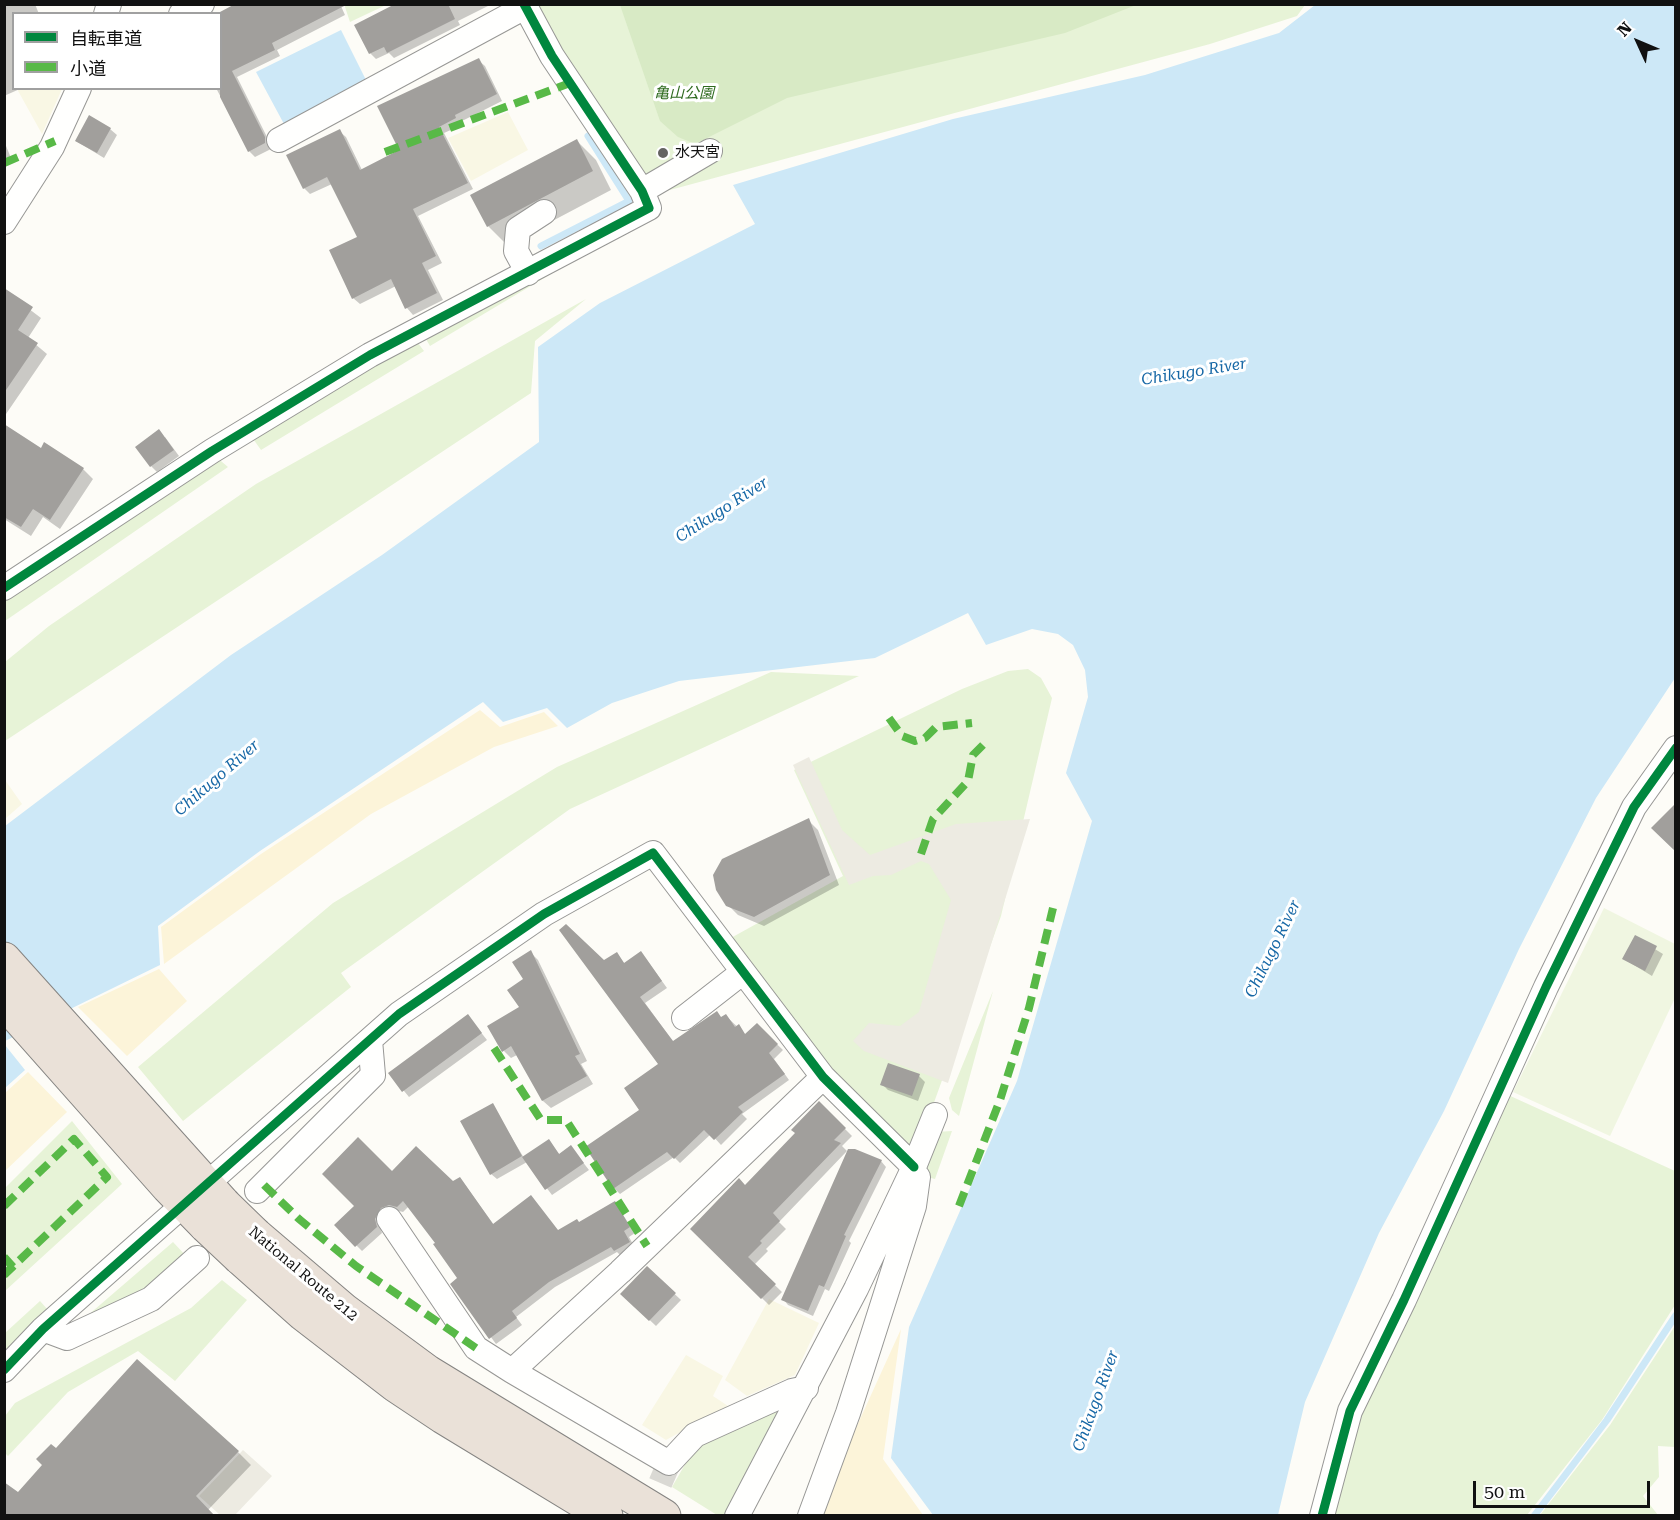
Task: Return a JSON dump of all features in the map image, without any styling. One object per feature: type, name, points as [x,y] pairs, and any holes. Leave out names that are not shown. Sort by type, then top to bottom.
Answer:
[{"type":"highway","name":"National Route 212","points":[[4,959],[197,1196]]},
{"type":"highway","name":"National Route 212","points":[[4,1002],[248,1247],[303,1314],[395,1384],[443,1417],[606,1515]]},
{"type":"highway","name":"National Route 212","points":[[248,1247],[344,1310],[428,1372],[664,1515]]},
{"type":"street","points":[[185,12],[202,4]]},
{"type":"street","points":[[4,588],[212,451],[370,355],[649,208],[642,191],[552,56],[525,6],[279,140]]},
{"type":"street","points":[[4,222],[52,147],[78,90]]},
{"type":"street","points":[[642,191],[710,151]]},
{"type":"street","points":[[528,273],[516,250],[518,229],[544,212]]},
{"type":"street","points":[[1322,1515],[1350,1411],[1404,1300],[1546,987],[1629,817],[1676,748]]},
{"type":"street","points":[[4,1370],[43,1329],[197,1196],[399,1014],[544,914],[650,845],[822,1077],[918,1158]]},
{"type":"street","points":[[684,1018],[743,972]]},
{"type":"street","points":[[257,1191],[373,1075],[370,1040]]},
{"type":"street","points":[[512,1371],[627,1266],[822,1077]]},
{"type":"street","points":[[737,1515],[806,1388],[918,1158],[935,1115]]},
{"type":"street","points":[[810,1515],[848,1413],[914,1206],[918,1158]]},
{"type":"street","points":[[389,1219],[476,1348],[669,1462],[695,1435],[792,1391],[806,1388]]},
{"type":"street","points":[[43,1329],[67,1338],[88,1329],[151,1299],[197,1258]]},
{"type":"shaded area","points":[[18,90],[62,90],[42,134]]},
{"type":"shaded area","points":[[508,112],[528,150],[471,181],[448,138]]},
{"type":"shaded area","points":[[809,757],[842,830],[870,855],[956,824],[1030,819],[948,1083],[864,1051],[853,1041],[869,1023],[900,1026],[919,1012],[951,900],[929,864],[921,861],[891,875],[873,876],[849,885],[793,765]]},
{"type":"shaded area","points":[[5,780],[22,804],[4,819]]},
{"type":"shaded area","points":[[769,1299],[819,1323],[795,1375],[747,1396],[725,1380]]},
{"type":"shaded area","points":[[686,1355],[723,1376],[713,1396],[728,1406],[666,1440],[642,1425]]},
{"type":"shaded area","points":[[243,1450],[272,1476],[235,1515],[220,1515],[199,1496]]},
{"type":"green space","points":[[344,4],[386,5],[350,22]]},
{"type":"green space","points":[[620,4],[1136,5],[1065,33],[787,98],[695,144],[678,137],[660,121]]},
{"type":"green space","name":"亀山公園","points":[[525,5],[1305,5],[1297,16],[1210,44],[644,197]]},
{"type":"green space","points":[[571,262],[430,346],[423,334]]},
{"type":"green space","points":[[586,299],[535,341],[531,393],[5,741],[5,662],[49,626],[256,484]]},
{"type":"green space","points":[[415,339],[424,351],[261,450],[251,436]]},
{"type":"green space","points":[[215,456],[228,467],[5,621],[5,600]]},
{"type":"green space","points":[[1028,669],[1041,678],[1052,698],[1001,916],[913,1161],[819,1061],[729,939],[843,876],[794,770],[962,689],[1008,671]]},
{"type":"green space","points":[[771,672],[859,676],[570,809],[341,973],[351,987],[183,1121],[138,1067],[333,903],[557,767]]},
{"type":"green space","points":[[1604,908],[1675,944],[1675,998],[1610,1136],[1513,1092]]},
{"type":"green space","points":[[993,991],[959,1116],[952,1110],[949,1098]]},
{"type":"green space","points":[[1506,1094],[1675,1171],[1675,1305],[1602,1420],[1527,1515],[1328,1516],[1356,1412]]},
{"type":"green space","points":[[72,1121],[122,1184],[5,1291],[5,1188]]},
{"type":"green space","points":[[952,1131],[935,1179],[923,1176],[936,1132]]},
{"type":"green space","points":[[173,1242],[187,1257],[178,1267],[75,1331],[72,1329]]},
{"type":"green space","points":[[222,1280],[247,1300],[175,1381],[138,1351],[68,1392],[8,1456],[5,1453],[5,1416],[15,1403],[191,1308]]},
{"type":"green space","points":[[40,1301],[48,1310],[5,1355],[5,1333]]},
{"type":"green space","points":[[1675,1326],[1675,1447],[1658,1446],[1659,1477],[1643,1496],[1658,1515],[1540,1515],[1610,1425]]},
{"type":"green space","points":[[783,1401],[726,1515],[717,1515],[672,1487],[698,1442]]},
{"type":"sand","points":[[480,710],[500,727],[544,712],[558,726],[494,747],[371,814],[164,964],[161,927],[261,854]]},
{"type":"sand","points":[[159,969],[187,1001],[127,1056],[78,1007]]},
{"type":"sand","points":[[28,1072],[67,1112],[5,1171],[5,1093]]},
{"type":"sand","points":[[901,1329],[883,1459],[923,1515],[816,1516]]},
{"type":"water","name":"Chikugo River","points":[[1315,5],[1675,5],[1675,678],[1596,798],[1519,949],[1444,1111],[1379,1233],[1305,1402],[1278,1515],[933,1515],[891,1458],[909,1327],[1017,1081],[1092,821],[1066,773],[1088,697],[1085,670],[1073,645],[1058,634],[1032,629],[986,645],[968,613],[875,658],[679,681],[612,703],[567,728],[547,708],[503,722],[483,702],[260,851],[158,926],[160,965],[5,1041],[5,826],[231,655],[382,555],[539,442],[538,347],[600,303],[755,224],[733,185],[953,119],[1145,75],[1279,33]]},
{"type":"water","points":[[341,30],[367,82],[284,124],[256,72]]},
{"type":"water","points":[[5,1045],[25,1070],[5,1088]]},
{"type":"building","points":[[235,4],[348,4],[272,43],[275,50],[232,71],[265,137],[265,143],[248,152],[220,97],[220,90],[222,90],[222,12],[220,12]]},
{"type":"building","points":[[395,4],[448,4],[455,19],[387,53],[384,47],[369,54],[354,25]]},
{"type":"building","points":[[479,58],[497,94],[455,115],[456,118],[439,127],[468,183],[413,209],[436,256],[422,263],[437,293],[405,309],[391,279],[352,299],[329,250],[357,237],[327,177],[303,189],[286,155],[340,129],[360,170],[399,150],[377,106]]},
{"type":"building","points":[[89,115],[111,128],[97,153],[75,141]]},
{"type":"building","points":[[577,139],[593,171],[487,227],[470,195]]},
{"type":"building","points":[[4,288],[33,307],[18,330],[38,343],[4,393]]},
{"type":"building","points":[[4,424],[41,448],[44,442],[84,468],[50,520],[33,509],[21,527],[4,517]]},
{"type":"building","points":[[159,429],[174,450],[150,467],[135,447]]},
{"type":"building","points":[[1676,803],[1676,852],[1651,828]]},
{"type":"building","points":[[809,818],[830,875],[754,917],[726,906],[716,890],[713,875],[722,859]]},
{"type":"building","points":[[566,924],[604,960],[617,952],[624,963],[641,951],[662,981],[640,997],[673,1041],[717,1011],[721,1017],[726,1014],[735,1027],[739,1024],[745,1034],[757,1023],[778,1044],[769,1053],[785,1074],[738,1107],[743,1112],[714,1140],[704,1130],[674,1159],[667,1152],[613,1189],[585,1147],[639,1110],[624,1088],[658,1064],[559,930]]},
{"type":"building","points":[[1635,935],[1657,946],[1645,971],[1622,959]]},
{"type":"building","points":[[531,950],[580,1054],[575,1056],[587,1076],[542,1101],[511,1046],[502,1052],[487,1026],[519,1007],[507,990],[523,979],[512,962]]},
{"type":"building","points":[[468,1014],[482,1033],[402,1092],[388,1073]]},
{"type":"building","points":[[888,1063],[920,1074],[912,1096],[880,1085]]},
{"type":"building","points":[[819,1101],[846,1128],[834,1140],[841,1143],[773,1213],[780,1221],[748,1257],[776,1284],[761,1299],[690,1229],[739,1178],[745,1185],[795,1133],[791,1130]]},
{"type":"building","points":[[493,1103],[522,1156],[490,1175],[460,1121]]},
{"type":"building","points":[[358,1137],[392,1171],[416,1146],[453,1181],[460,1177],[493,1224],[531,1195],[558,1230],[577,1219],[579,1222],[615,1201],[630,1227],[624,1231],[630,1242],[614,1251],[611,1247],[549,1282],[512,1311],[517,1318],[489,1339],[450,1284],[457,1278],[433,1244],[435,1243],[403,1201],[397,1207],[389,1205],[381,1208],[375,1219],[377,1227],[355,1247],[334,1225],[354,1206],[322,1174]]},
{"type":"building","points":[[549,1139],[559,1154],[571,1145],[584,1163],[545,1190],[522,1157]]},
{"type":"building","points":[[848,1149],[855,1149],[882,1160],[844,1235],[846,1236],[824,1287],[819,1285],[808,1311],[781,1300]]},
{"type":"building","points":[[647,1266],[676,1293],[649,1321],[620,1294]]},
{"type":"building","points":[[137,1359],[239,1451],[196,1496],[214,1515],[4,1515],[4,1482],[18,1492],[42,1465],[36,1459],[51,1444],[56,1448]]},
{"type":"waterway","points":[[541,246],[629,201],[588,136]]},
{"type":"waterway","points":[[1534,1516],[1607,1420],[1676,1315]]},
{"type":"tunnel","points":[[646,1516],[669,1463]]},
{"type":"marked path","points":[[385,152],[570,83]]},
{"type":"marked path","points":[[4,163],[55,141]]},
{"type":"marked path","points":[[889,718],[902,736],[915,741],[925,738],[936,727],[972,723]]},
{"type":"marked path","points":[[921,854],[933,819],[968,781],[973,755],[983,745]]},
{"type":"marked path","points":[[959,1206],[1000,1100],[1029,1008],[1053,908]]},
{"type":"marked path","points":[[494,1048],[541,1120],[566,1120],[647,1246]]},
{"type":"marked path","points":[[4,1206],[74,1139],[107,1177],[4,1275]]},
{"type":"marked path","points":[[264,1185],[299,1219],[356,1266],[476,1348]]},
{"type":"marked path","points":[[4,1257],[13,1267]]},
{"type":"cycle path","points":[[4,588],[212,451],[370,355],[649,208],[642,191],[552,56],[524,4]]},
{"type":"cycle path","points":[[1322,1516],[1350,1411],[1404,1300],[1546,987],[1634,807],[1676,748]]},
{"type":"cycle path","points":[[4,1370],[43,1329],[399,1014],[544,914],[653,853],[823,1077],[914,1167]]},
{"type":"place","name":"水天宮","points":[[663,153]]}]
